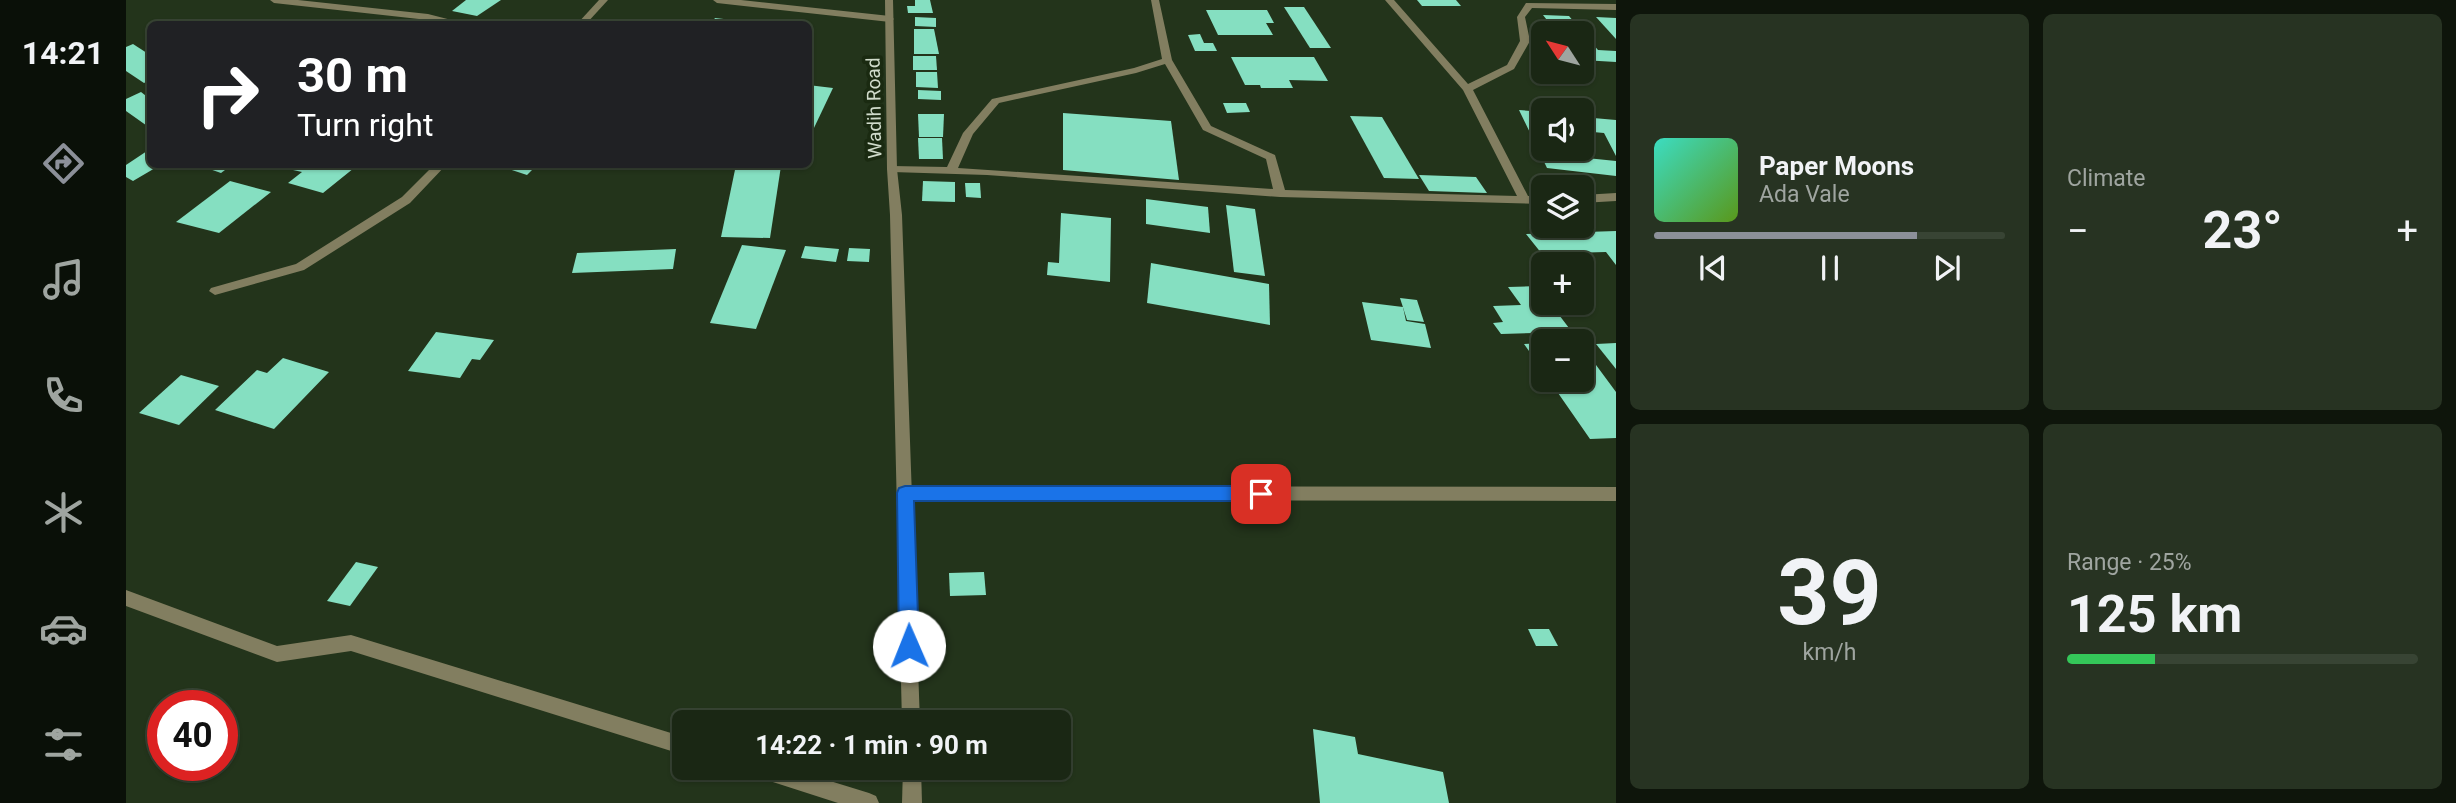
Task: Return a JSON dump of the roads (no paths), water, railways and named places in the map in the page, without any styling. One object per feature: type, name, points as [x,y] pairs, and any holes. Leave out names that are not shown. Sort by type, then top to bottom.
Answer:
[{"type":"street","points":[[274,0],[445,21]]},
{"type":"street","points":[[584,21],[604,0]]},
{"type":"street","points":[[717,0],[890,19]]},
{"type":"street","name":"Wadih Road","points":[[890,0],[892,169],[896,215],[911,710]]},
{"type":"street","points":[[1155,0],[1167,60],[1207,128],[1271,157],[1280,193]]},
{"type":"street","points":[[1389,0],[1467,89],[1525,201]]},
{"type":"street","points":[[1467,89],[1511,67],[1525,41],[1521,17],[1529,5],[1616,7]]},
{"type":"street","points":[[951,171],[968,133],[996,100],[1136,70],[1167,60]]},
{"type":"street","points":[[215,290],[300,267],[406,200],[438,168]]},
{"type":"street","points":[[892,169],[1280,193],[1531,201]]},
{"type":"street","points":[[1594,198],[1616,197]]},
{"type":"street","points":[[905,493],[1616,494]]},
{"type":"street","points":[[126,598],[277,654],[351,643],[672,742]]},
{"type":"street","points":[[795,780],[869,803]]},
{"type":"street","points":[[912,780],[912,803]]}]
